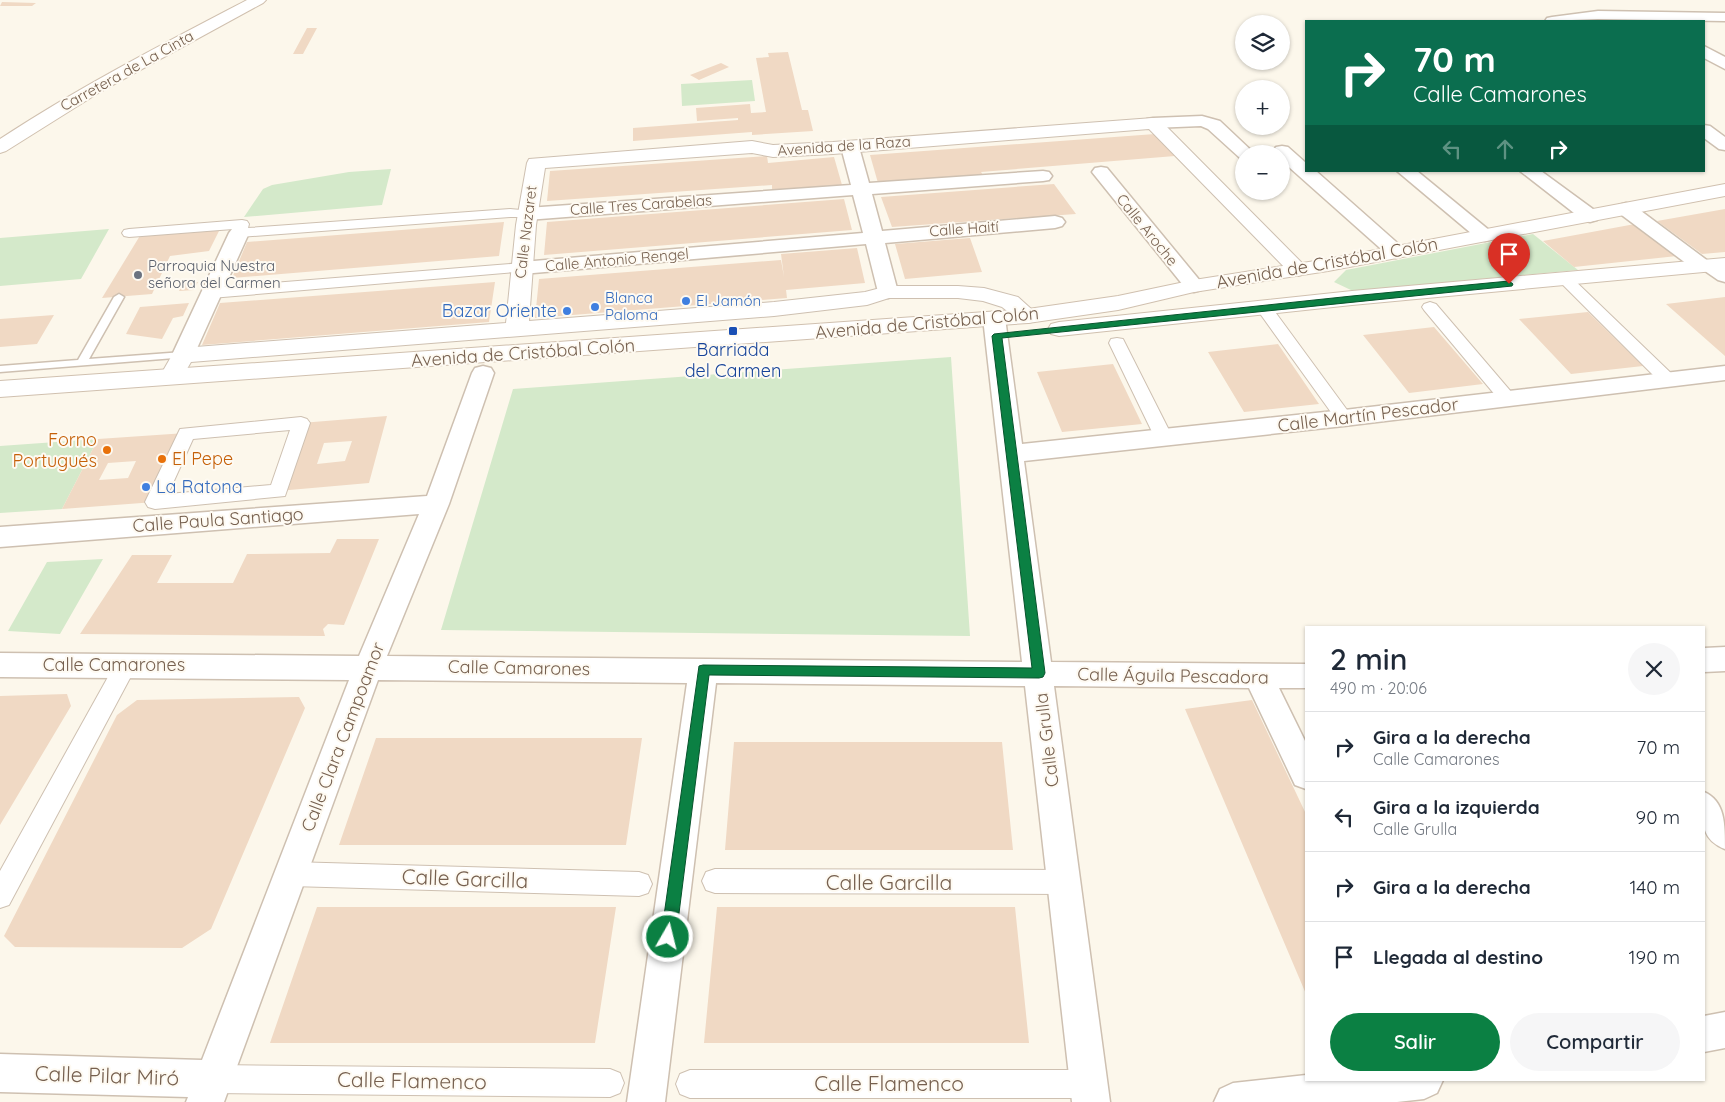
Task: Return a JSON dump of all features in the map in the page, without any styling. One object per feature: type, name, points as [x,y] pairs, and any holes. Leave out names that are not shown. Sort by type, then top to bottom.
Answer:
[{"type":"main road","name":"Carretera de La Cinta","points":[[0,147],[56,109],[95,86],[258,0]]},
{"type":"main road","name":"Avenida de la Raza","points":[[536,163],[752,147],[773,151],[850,147],[1153,123]]},
{"type":"main road","points":[[1153,123],[1298,270]]},
{"type":"main road","name":"Calle Nazaret","points":[[517,330],[528,214],[536,163]]},
{"type":"main road","name":"Avenida de Cristóbal Colón","points":[[0,406],[483,373],[995,327],[1028,316],[1118,303],[1194,286],[1328,265],[1725,190]]},
{"type":"main road","points":[[1328,265],[1320,280],[1323,286],[1331,292],[1352,298]]},
{"type":"main road","points":[[995,327],[1273,307],[1565,279],[1715,268]]},
{"type":"main road","points":[[1273,307],[1303,300],[1311,294],[1310,286],[1295,276],[1276,274]]},
{"type":"main road","points":[[172,376],[183,355],[774,309],[867,298],[888,292],[958,292],[984,295],[1010,302],[1028,316]]},
{"type":"main road","name":"Avenida de Cristóbal Colón","points":[[0,389],[172,376],[995,327]]},
{"type":"street","points":[[1560,20],[1598,15],[1656,19],[1725,18]]},
{"type":"street","points":[[1705,52],[1725,64]]},
{"type":"street","points":[[1153,123],[1202,121],[1214,125],[1236,145]]},
{"type":"street","points":[[1705,132],[1725,144]]},
{"type":"street","points":[[850,147],[888,292]]},
{"type":"street","points":[[1290,150],[1305,147]]},
{"type":"street","points":[[1290,165],[1396,252]]},
{"type":"street","name":"Calle Aroche","points":[[1101,172],[1194,286]]},
{"type":"street","points":[[1407,172],[1485,235]]},
{"type":"street","points":[[1531,172],[1590,216]]},
{"type":"street","name":"Calle Tres Carabelas","points":[[239,233],[510,213],[528,214],[1042,176]]},
{"type":"street","points":[[1626,209],[1715,268]]},
{"type":"street","name":"Calle Haití","points":[[874,236],[1055,222]]},
{"type":"street","points":[[129,233],[242,224],[183,355]]},
{"type":"street","name":"Calle Antonio Rengel","points":[[211,293],[855,240],[874,236]]},
{"type":"street","points":[[1565,279],[1668,380]]},
{"type":"street","points":[[1273,307],[1344,418]]},
{"type":"street","points":[[1430,307],[1506,398]]},
{"type":"street","name":"Calle Grulla","points":[[995,327],[1039,673],[1089,1093]]},
{"type":"street","points":[[1117,342],[1164,438]]},
{"type":"street","name":"Calle Clara Campoamor","points":[[209,1091],[369,667],[436,504],[483,373]]},
{"type":"street","name":"Calle Martín Pescador","points":[[1011,454],[1344,418],[1725,373]]},
{"type":"street","points":[[301,423],[278,491],[228,496],[156,502],[186,433],[301,423]]},
{"type":"street","name":"Calle Paula Santiago","points":[[0,537],[436,504]]},
{"type":"street","points":[[1705,660],[1725,659]]},
{"type":"street","name":"Calle Camarones","points":[[0,665],[1039,673]]},
{"type":"street","points":[[0,896],[126,665]]},
{"type":"street","points":[[646,1102],[703,670]]},
{"type":"street","name":"Calle Águila Pescadora","points":[[1039,673],[1087,676],[1305,676]]},
{"type":"street","points":[[1259,677],[1305,773]]},
{"type":"street","points":[[1705,807],[1725,834]]},
{"type":"street","name":"Calle Garcilla","points":[[291,874],[638,884]]},
{"type":"street","name":"Calle Garcilla","points":[[715,882],[1064,882]]},
{"type":"street","points":[[1705,1034],[1725,1030]]},
{"type":"street","name":"Calle Pilar Miró","points":[[0,1073],[209,1091]]},
{"type":"street","points":[[1233,1102],[1415,1081]]},
{"type":"street","name":"Calle Flamenco","points":[[209,1091],[610,1083]]},
{"type":"street","name":"Calle Flamenco","points":[[690,1084],[1089,1093]]},
{"type":"lane","points":[[82,362],[120,297]]},
{"type":"lane","points":[[0,369],[183,355]]},
{"type":"green space","points":[[752,80],[755,101],[682,106],[681,84]]},
{"type":"green space","points":[[391,169],[382,205],[244,217],[263,189],[272,185],[349,172]]},
{"type":"green space","points":[[109,229],[81,279],[0,286],[0,238]]},
{"type":"green space","points":[[1533,234],[1578,270],[1353,291],[1334,282],[1346,270]]},
{"type":"green space","points":[[951,357],[970,636],[441,630],[513,389]]},
{"type":"green space","points":[[98,439],[62,509],[0,513],[0,446]]},
{"type":"green space","points":[[103,559],[60,634],[8,631],[47,562]]},
{"type":"building","points":[[2,2],[36,3],[32,6],[0,6]]},
{"type":"building","points":[[307,28],[317,28],[303,54],[293,54]]},
{"type":"building","points":[[788,52],[802,110],[808,110],[813,131],[752,135],[752,132],[633,141],[633,128],[738,120],[738,118],[697,121],[696,108],[750,104],[751,113],[766,112],[756,58],[769,57],[768,53]]},
{"type":"building","points":[[721,63],[729,67],[699,80],[690,75]]},
{"type":"building","points":[[1155,134],[1175,156],[981,172],[983,175],[878,183],[870,155]]},
{"type":"building","points":[[767,156],[768,163],[834,157],[842,185],[772,190],[772,185],[547,201],[550,171]]},
{"type":"building","points":[[1054,184],[1076,214],[892,227],[881,197]]},
{"type":"building","points":[[844,199],[852,230],[544,255],[547,222]]},
{"type":"building","points":[[1725,209],[1725,252],[1702,254],[1657,221]]},
{"type":"building","points":[[504,222],[499,256],[232,278],[247,242]]},
{"type":"building","points":[[1635,224],[1677,256],[1574,267],[1543,241]]},
{"type":"building","name":"Parroquia Nuestra señora del Carmen","points":[[221,227],[209,251],[170,256],[152,294],[102,298],[141,234]]},
{"type":"building","points":[[970,238],[982,272],[905,279],[895,244]]},
{"type":"building","points":[[857,248],[865,283],[786,290],[787,298],[535,318],[539,279],[781,260],[784,277],[781,254]]},
{"type":"building","points":[[198,282],[194,290],[179,291],[183,283]]},
{"type":"building","points":[[495,282],[489,322],[202,345],[220,303]]},
{"type":"building","points":[[1725,297],[1725,356],[1666,304]]},
{"type":"building","points":[[189,303],[183,316],[173,318],[162,339],[126,334],[140,307]]},
{"type":"building","points":[[1588,312],[1643,366],[1571,374],[1519,319]]},
{"type":"building","points":[[54,315],[37,344],[0,347],[0,319]]},
{"type":"building","points":[[1434,327],[1483,384],[1409,393],[1363,335]]},
{"type":"building","points":[[1278,344],[1319,404],[1244,412],[1208,352]]},
{"type":"building","points":[[1113,364],[1142,424],[1062,432],[1037,372]]},
{"type":"building","points":[[387,416],[369,483],[278,491],[301,423]],"holes":[[[352,441],[345,461],[317,464],[324,443]]]},
{"type":"building","points":[[186,433],[155,502],[62,509],[98,439]],"holes":[[[136,461],[128,478],[99,480],[108,463]]]},
{"type":"building","points":[[337,539],[379,539],[344,625],[328,624],[323,629],[325,636],[80,634],[132,555],[172,555],[157,583],[233,583],[247,554],[330,553]]},
{"type":"building","points":[[67,694],[71,706],[0,825],[0,696]]},
{"type":"building","points":[[299,697],[305,708],[211,929],[182,948],[15,947],[4,936],[117,715],[137,700]]},
{"type":"building","points":[[1252,700],[1305,812],[1305,992],[1185,709]]},
{"type":"building","points":[[376,738],[642,738],[626,845],[339,845]]},
{"type":"building","points":[[734,742],[1002,742],[1013,850],[725,850]]},
{"type":"building","points":[[317,907],[616,907],[595,1043],[270,1043]]},
{"type":"building","points":[[717,907],[1015,907],[1029,1043],[704,1043]]},
{"type":"place","name":"Parroquia Nuestra señora del Carmen","points":[[138,275]]},
{"type":"place","name":"El Jamón","points":[[686,301]]},
{"type":"place","name":"Blanca Paloma","points":[[595,307]]},
{"type":"place","name":"Bazar Oriente","points":[[567,311]]},
{"type":"place","name":"Barriada del Carmen","points":[[733,331]]},
{"type":"place","name":"Forno Portugués","points":[[107,450]]},
{"type":"place","name":"El Pepe","points":[[162,459]]},
{"type":"place","name":"La Ratona","points":[[146,487]]},
{"type":"route","points":[[668,937],[703,670],[1039,673],[997,336],[1352,298],[1509,284]]}]
